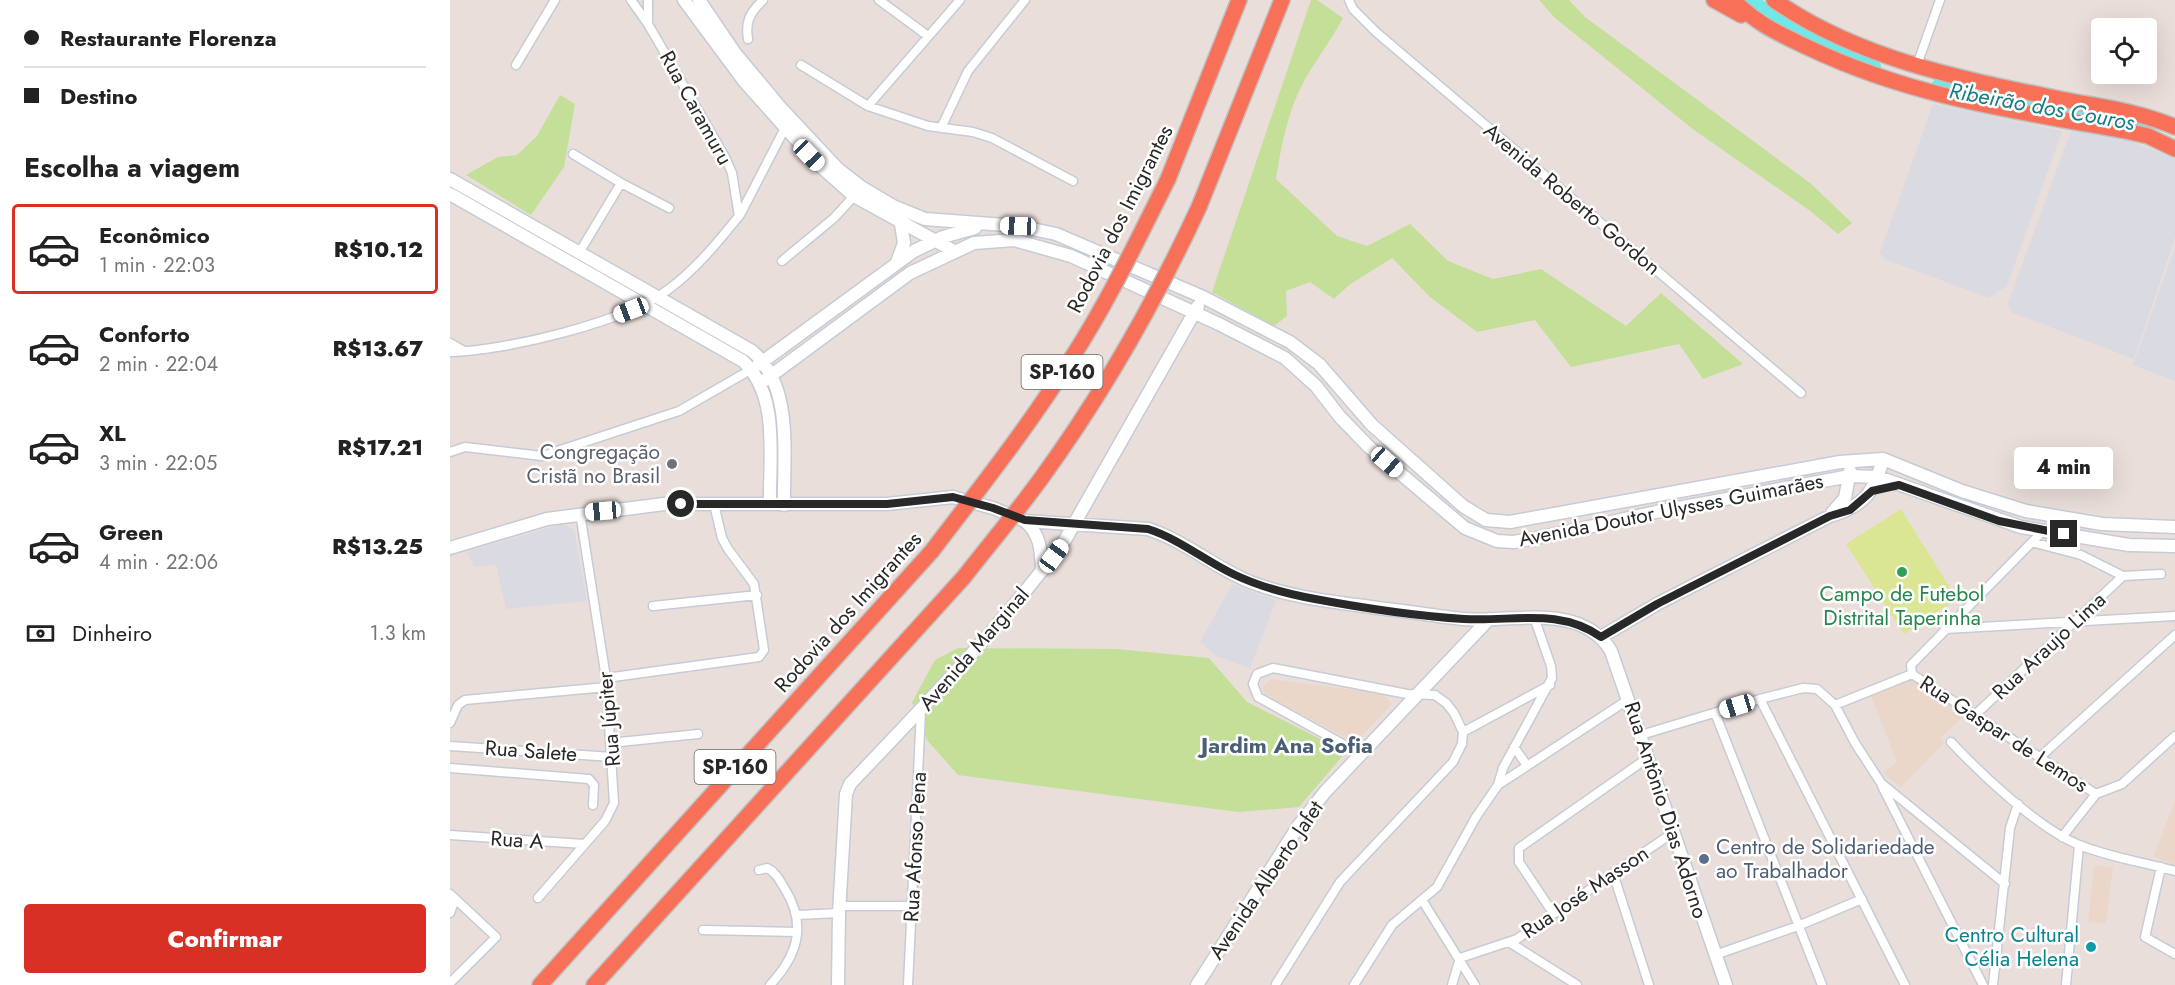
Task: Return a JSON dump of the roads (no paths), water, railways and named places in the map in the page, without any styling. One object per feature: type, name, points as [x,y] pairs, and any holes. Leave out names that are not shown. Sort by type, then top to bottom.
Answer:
[{"type":"highway","name":"Rodovia dos Imigrantes","points":[[540,985],[932,551],[1006,454],[1072,358],[1129,257],[1168,179],[1239,0]]},
{"type":"highway","name":"SP-160","points":[[594,985],[964,577],[1040,480],[1105,382],[1165,280],[1200,207],[1282,0]]},
{"type":"highway","points":[[1245,97],[1293,0]]},
{"type":"highway","points":[[1714,0],[1760,25],[1837,61],[1910,88],[1968,102],[2148,136],[2175,149]]},
{"type":"highway","points":[[1733,0],[1760,25]]},
{"type":"highway","points":[[1774,0],[1820,29],[1852,44],[1917,65],[2035,94],[2141,114],[2175,127]]},
{"type":"main road","points":[[684,0],[730,64],[818,164],[854,196],[901,224],[954,251]]},
{"type":"main road","name":"Avenida Doutor Ulysses Guimarães","points":[[699,0],[735,53],[780,107],[838,168],[861,187],[893,206],[925,219],[1018,226],[1056,234],[1203,297],[1290,342],[1328,374],[1372,425],[1463,506],[1486,520],[1510,522],[1849,460],[1883,459],[1962,491],[2026,511],[2102,524],[2175,527]]},
{"type":"main road","points":[[450,179],[752,351],[763,361],[772,374],[782,410],[784,505]]},
{"type":"main road","points":[[450,194],[743,361],[752,369],[761,382],[768,408],[770,504]]},
{"type":"main road","points":[[897,262],[905,238],[901,224]]},
{"type":"main road","name":"Avenida Doutor Ulysses Guimarães","points":[[752,369],[897,262],[935,240],[961,231],[991,225]]},
{"type":"main road","name":"Avenida Doutor Ulysses Guimarães","points":[[761,382],[910,273],[954,251],[993,240],[1032,243],[1071,256],[1195,312],[1280,356],[1303,373],[1369,447],[1465,528],[1481,536],[1505,542],[1850,476],[1878,477],[1999,521],[2043,531],[2129,545],[2175,548]]},
{"type":"main road","name":"Avenida Marginal","points":[[838,985],[839,909],[845,805],[850,784],[921,709],[1042,571],[1073,525],[1203,297]]},
{"type":"main road","points":[[1280,356],[1290,358],[1320,383],[1327,381],[1328,374]]},
{"type":"main road","points":[[1326,398],[1330,391],[1336,391],[1354,415],[1372,425]]},
{"type":"main road","points":[[450,548],[547,519],[664,504],[887,504],[953,497],[1025,520],[1148,529],[1164,534],[1232,573],[1287,593],[1315,599],[1464,619],[1534,617],[1568,621],[1601,637],[1657,604],[1830,516],[1850,510],[1869,494],[1878,477],[1883,459]]},
{"type":"main road","points":[[1830,516],[1843,503],[1850,476],[1849,460]]},
{"type":"main road","points":[[1847,489],[1869,494],[1899,485]]},
{"type":"main road","points":[[1566,532],[1584,521],[1611,514],[1617,503]]},
{"type":"main road","points":[[1025,520],[1034,528],[1039,538],[1042,571]]},
{"type":"main road","points":[[1463,648],[1466,634],[1464,619]]},
{"type":"main road","name":"Avenida Alberto Jafet","points":[[1197,985],[1299,825],[1359,753],[1490,619]]},
{"type":"main road","name":"Rua Antônio Dias Adorno","points":[[1601,637],[1611,651],[1629,699],[1726,985]]},
{"type":"street","points":[[516,65],[555,0]]},
{"type":"street","name":"Rua Caramuru","points":[[631,0],[648,24],[725,157],[732,173],[739,216]]},
{"type":"street","points":[[648,0],[648,24]]},
{"type":"street","points":[[747,39],[746,26],[749,16],[763,0]]},
{"type":"street","points":[[880,0],[928,36]]},
{"type":"street","points":[[868,106],[960,0]]},
{"type":"street","points":[[941,128],[968,71],[1024,0]]},
{"type":"street","name":"Avenida Roberto Gordon","points":[[1349,0],[1353,9],[1376,32],[1801,393]]},
{"type":"street","points":[[1917,65],[1940,0]]},
{"type":"street","points":[[801,65],[868,106],[889,115],[992,138],[1073,181]]},
{"type":"street","points":[[450,352],[518,344],[617,315],[657,297],[693,268],[739,216],[785,128]]},
{"type":"street","points":[[573,154],[669,208]]},
{"type":"street","points":[[579,253],[621,183]]},
{"type":"street","points":[[782,261],[834,218],[854,196]]},
{"type":"street","points":[[450,343],[465,352]]},
{"type":"street","points":[[450,452],[465,447],[542,456],[594,437],[679,411],[752,369]]},
{"type":"street","points":[[606,678],[759,657],[765,642],[754,584],[722,538],[714,504]]},
{"type":"street","name":"Rua Júpiter","points":[[538,898],[605,821],[614,803],[606,678],[580,513]]},
{"type":"street","points":[[1835,705],[1912,674],[1911,665],[2043,531]]},
{"type":"street","points":[[2032,542],[2081,555],[2123,576],[2161,574]]},
{"type":"street","name":"Rua Araujo Lima","points":[[1975,715],[2123,576]]},
{"type":"street","points":[[653,606],[757,595]]},
{"type":"street","points":[[1945,629],[2073,624],[2175,616]]},
{"type":"street","points":[[1354,985],[1392,925],[1441,881],[1476,817],[1498,785],[1514,747],[1550,685],[1551,666],[1534,617]]},
{"type":"street","points":[[2040,758],[2175,635]]},
{"type":"street","points":[[1276,984],[1340,882],[1453,762],[1462,744],[1463,732],[1446,703],[1428,693],[1407,694],[1274,668],[1261,671],[1255,677],[1254,688],[1258,697],[1359,753]]},
{"type":"street","name":"Rua Gaspar de Lemos","points":[[1912,674],[2096,794]]},
{"type":"street","points":[[1463,732],[1550,685]]},
{"type":"street","points":[[450,723],[458,705],[465,700],[607,687]]},
{"type":"street","points":[[1641,735],[1760,699],[1810,687],[1824,693],[1835,705],[1855,743],[1881,783],[1983,985]]},
{"type":"street","points":[[1498,785],[1526,764],[1629,699]]},
{"type":"street","points":[[1760,699],[1905,985]]},
{"type":"street","name":"Rua Afonso Pena","points":[[908,985],[921,709]]},
{"type":"street","points":[[1715,713],[1822,985]]},
{"type":"street","points":[[610,743],[698,734]]},
{"type":"street","name":"Rua Gaspar de Lemos","points":[[2062,837],[2096,794],[2122,784],[2175,736]]},
{"type":"street","points":[[1951,742],[2018,804],[2062,837],[2079,845],[2175,871]]},
{"type":"street","name":"Rua Salete","points":[[450,746],[612,756]]},
{"type":"street","points":[[1514,747],[1526,764]]},
{"type":"street","points":[[1553,913],[1518,862],[1519,848],[1649,757]]},
{"type":"street","points":[[450,768],[589,779],[594,785],[593,805]]},
{"type":"street","points":[[1881,783],[2005,884]]},
{"type":"street","points":[[1993,985],[2010,828],[2018,804]]},
{"type":"street","name":"Rua José Masson","points":[[1460,958],[1509,942],[1674,832]]},
{"type":"street","name":"Rua A","points":[[450,835],[584,844]]},
{"type":"street","points":[[2066,985],[2079,845]]},
{"type":"street","points":[[2161,867],[2145,932],[2148,941],[2175,954]]},
{"type":"street","points":[[759,870],[767,868],[773,871],[795,906],[798,915],[795,947],[788,966],[770,985]]},
{"type":"street","points":[[1614,873],[1649,985]]},
{"type":"street","points":[[450,913],[453,896]]},
{"type":"street","points":[[450,983],[496,937],[453,896]]},
{"type":"street","points":[[1715,955],[1798,926],[1862,899]]},
{"type":"street","points":[[1422,900],[1476,985]]},
{"type":"street","points":[[798,915],[839,909],[912,906]]},
{"type":"street","points":[[703,930],[796,932]]},
{"type":"street","points":[[1509,942],[1577,985]]},
{"type":"street","points":[[1452,985],[1460,958]]},
{"type":"waterway","name":"Ribeirão dos Couros","points":[[1750,0],[1798,33],[1874,67]]},
{"type":"waterway","name":"Ribeirão dos Couros","points":[[1938,86],[2147,125]]},
{"type":"place","name":"Congregação Cristã no Brasil","points":[[672,464]]},
{"type":"place","name":"Campo de Futebol Distrital Taperinha","points":[[1902,572]]},
{"type":"place","name":"Centro de Solidariedade ao Trabalhador","points":[[1704,859]]},
{"type":"place","name":"Centro Cultural Célia Helena","points":[[2091,947]]},
{"type":"district","name":"Jardim Ana Sofia","points":[[1287,745]]}]
